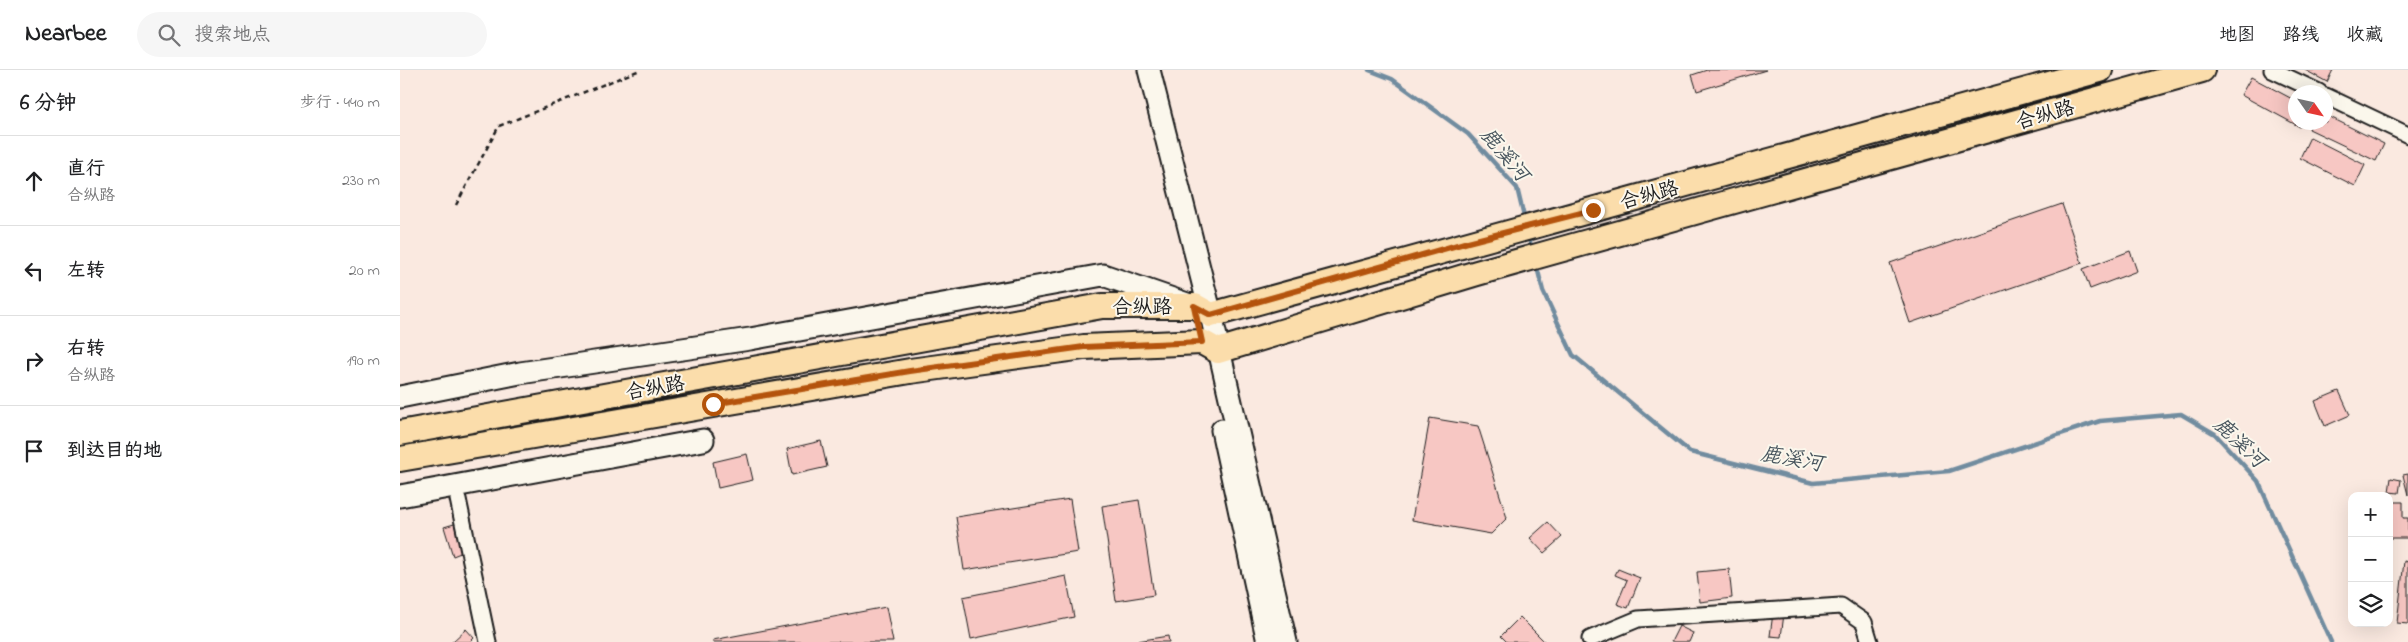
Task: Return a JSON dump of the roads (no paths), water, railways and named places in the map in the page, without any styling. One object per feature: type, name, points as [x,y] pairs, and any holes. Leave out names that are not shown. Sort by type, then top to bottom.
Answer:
[{"type":"main road","name":"合纵路","points":[[400,433],[1102,306],[1203,310],[1593,210],[2100,70]]},
{"type":"main road","name":"合纵路","points":[[400,459],[910,371],[1084,347],[1210,346],[1599,240],[2202,70]]},
{"type":"street","points":[[1136,70],[1203,310]]},
{"type":"street","points":[[1149,70],[1203,310],[1268,642]]},
{"type":"street","points":[[2272,70],[2304,85]]},
{"type":"street","points":[[2333,99],[2408,135]]},
{"type":"street","points":[[400,397],[520,373],[750,339],[1103,275],[1203,310]]},
{"type":"street","points":[[1210,346],[1286,642]]},
{"type":"street","points":[[400,496],[703,440]]},
{"type":"street","points":[[458,499],[488,642]]},
{"type":"street","points":[[1590,639],[1638,619],[1841,606],[1864,622],[1870,642]]},
{"type":"waterway","name":"鹿溪河","points":[[1369,70],[1392,79],[1468,134],[1517,188],[1525,221]]},
{"type":"waterway","name":"鹿溪河","points":[[1528,234],[1532,250]]},
{"type":"waterway","name":"鹿溪河","points":[[1536,263],[1543,291],[1573,355],[1690,452],[1813,483],[1949,471],[2100,421],[2181,414],[2215,434],[2258,481],[2331,642]]}]
